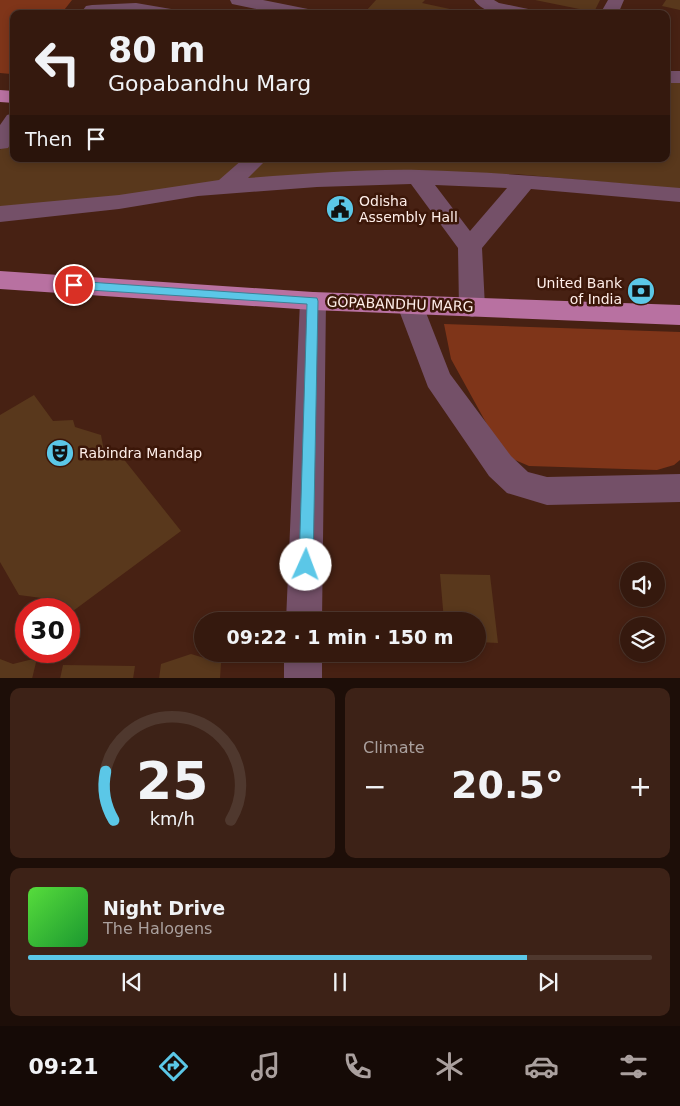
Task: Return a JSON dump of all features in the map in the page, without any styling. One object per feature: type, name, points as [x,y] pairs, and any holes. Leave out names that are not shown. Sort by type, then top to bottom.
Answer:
[{"type":"main road","name":"GOPABANDHU MARG","points":[[4,280],[313,301],[680,315]]},
{"type":"street","points":[[238,0],[287,10]]},
{"type":"street","points":[[482,0],[494,7],[508,10]]},
{"type":"street","points":[[91,6],[148,10]]},
{"type":"street","points":[[0,114],[9,91]]},
{"type":"street","points":[[0,142],[10,126]]},
{"type":"street","points":[[225,187],[253,162]]},
{"type":"street","points":[[298,162],[317,180]]},
{"type":"street","points":[[0,214],[119,202],[198,189],[317,180],[417,177],[525,182],[680,195]]},
{"type":"street","points":[[417,177],[470,247],[472,307]]},
{"type":"street","points":[[470,247],[525,182]]},
{"type":"street","points":[[304,612],[313,301]]},
{"type":"street","points":[[410,305],[438,379],[500,466],[518,483],[547,491],[680,488]]},
{"type":"street","points":[[303,678],[304,662]]},
{"type":"shaded area","points":[[0,0],[72,0],[64,10],[10,10],[10,74],[0,73]]},
{"type":"shaded area","points":[[444,324],[680,332],[680,460],[674,465],[657,470],[529,466],[515,460],[500,448],[451,359]]},
{"type":"building","points":[[376,0],[425,0],[422,3],[454,10],[367,10]]},
{"type":"building","points":[[535,0],[600,0],[595,10],[584,10]]},
{"type":"building","points":[[666,0],[680,0],[680,10],[662,6]]},
{"type":"building","points":[[670,77],[680,77],[680,189],[516,174],[317,180],[0,214],[0,150],[10,135],[10,162],[670,162]]},
{"type":"building","points":[[34,395],[53,421],[73,420],[75,427],[101,435],[105,457],[122,457],[181,531],[80,606],[80,598],[42,598],[19,595],[0,562],[0,415]]},
{"type":"building","points":[[440,574],[490,575],[498,643],[486,642],[486,612],[443,612]]},
{"type":"building","points":[[191,654],[194,655],[194,662],[221,663],[220,678],[159,678],[161,664]]},
{"type":"building","points":[[0,659],[13,664],[36,663],[32,678],[0,678]]},
{"type":"building","points":[[63,665],[135,666],[133,678],[60,678]]},
{"type":"place","name":"Odisha Assembly Hall","points":[[340,209]]},
{"type":"place","name":"United Bank of India","points":[[641,291]]},
{"type":"place","name":"Rabindra Mandap","points":[[60,453]]},
{"type":"route","points":[[74,285],[313,301],[306,565]]}]
